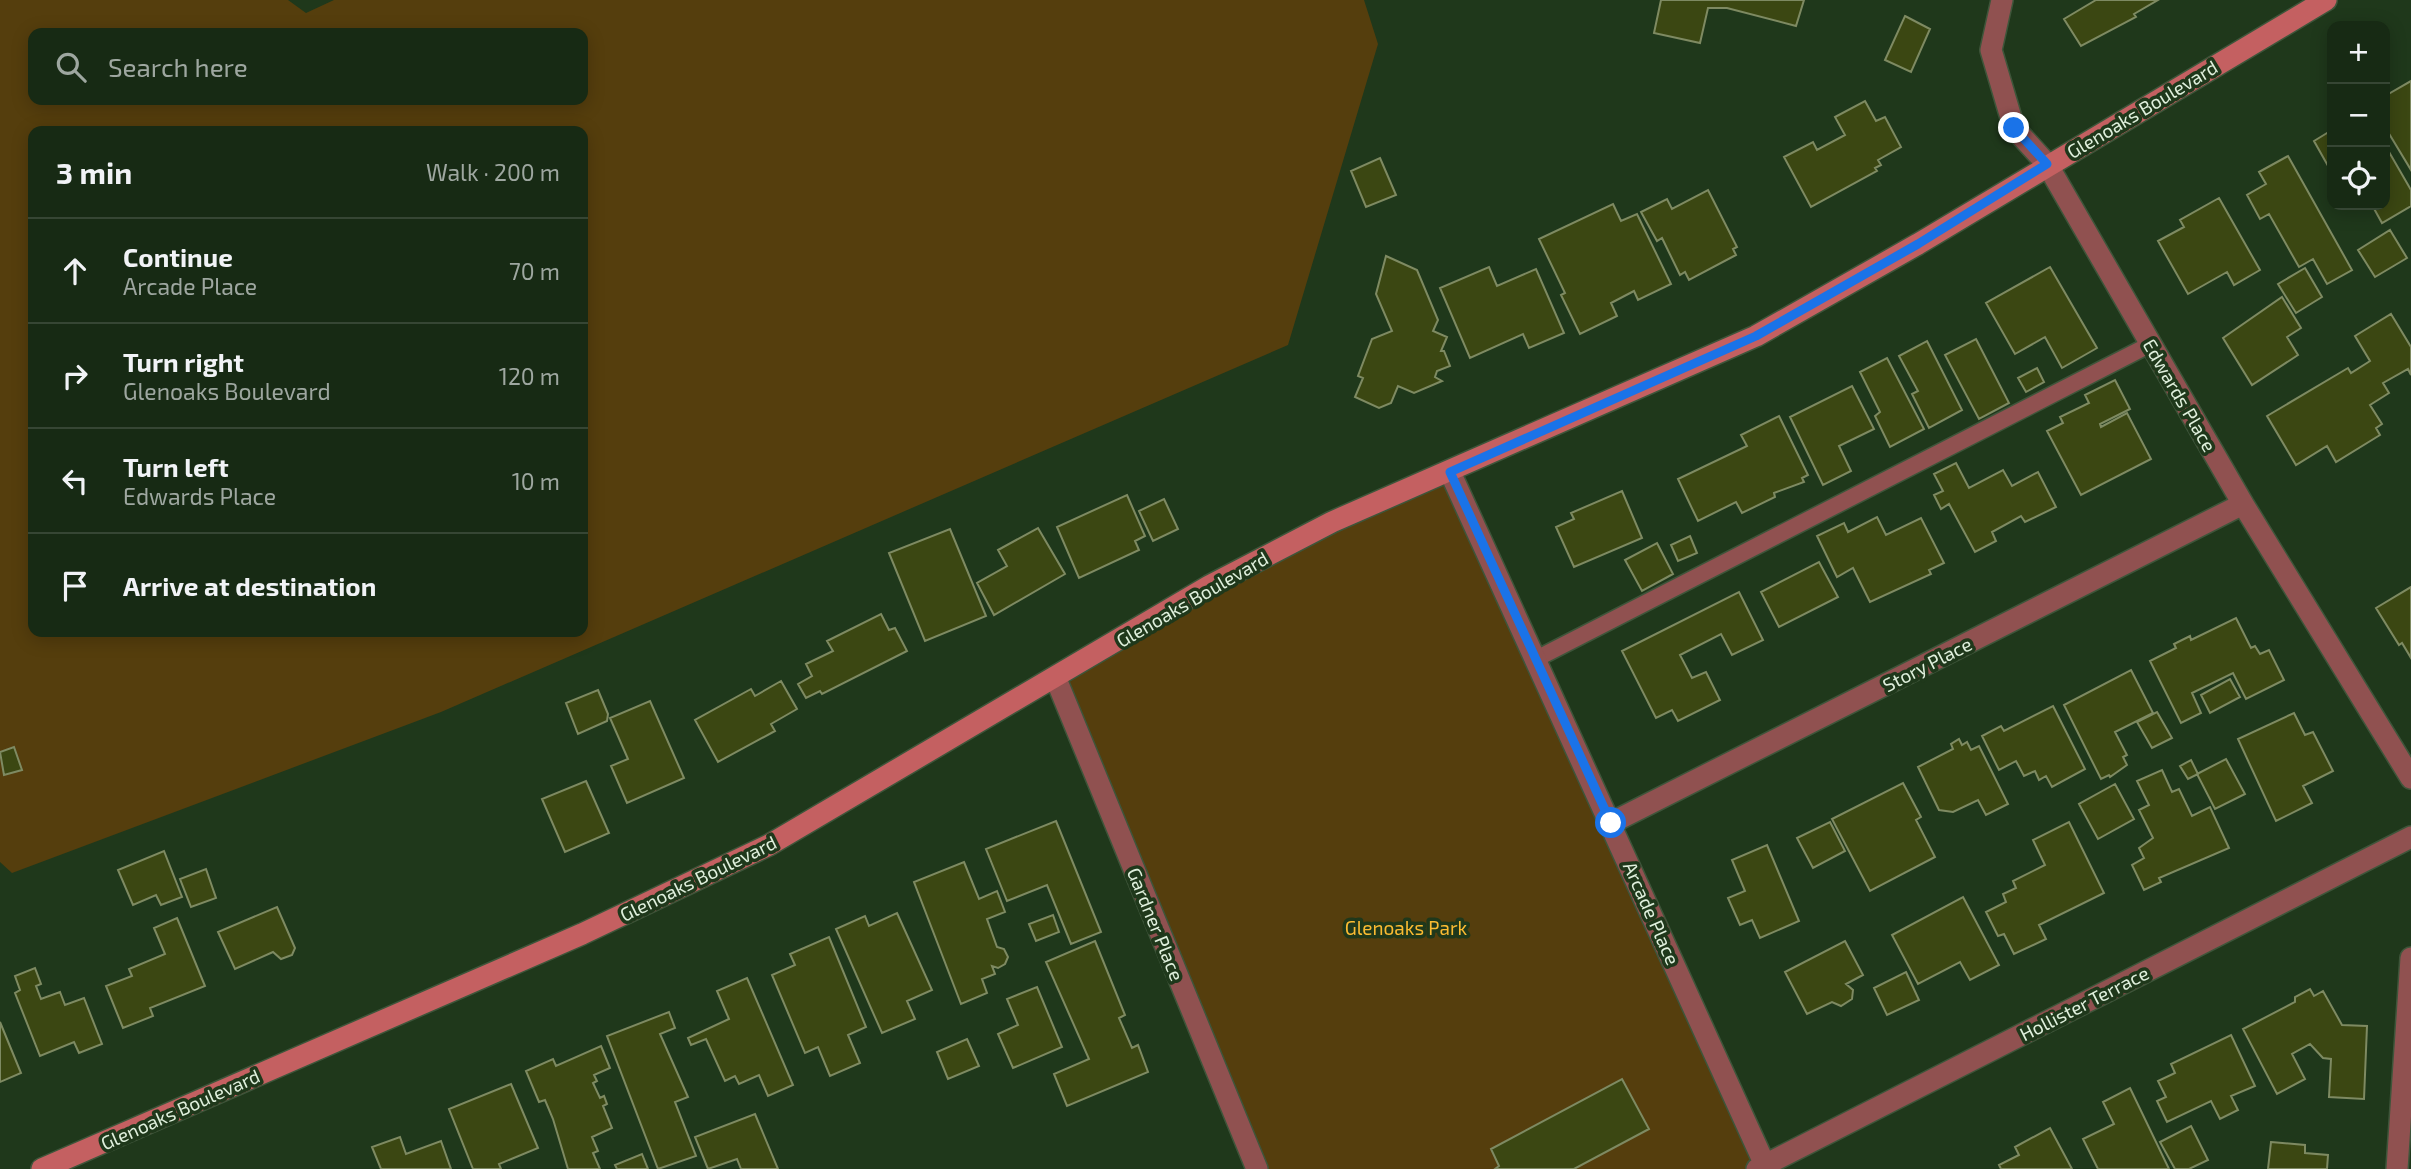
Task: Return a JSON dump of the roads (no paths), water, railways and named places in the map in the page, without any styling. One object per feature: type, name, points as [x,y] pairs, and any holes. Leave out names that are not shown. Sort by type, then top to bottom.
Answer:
[{"type":"street","name":"Edwards Place","points":[[2002,0],[1991,50],[2014,128],[2047,164],[2243,504],[2411,778]]},
{"type":"street","name":"Glenoaks Boulevard","points":[[42,1169],[582,934],[769,845],[1246,567],[1332,522],[1756,336],[1918,244],[2047,164],[2326,0]]},
{"type":"street","name":"Arcade Place","points":[[1450,472],[1611,823],[1761,1167]]},
{"type":"street","name":"Story Place","points":[[1611,823],[2243,504]]},
{"type":"street","name":"Gardner Place","points":[[1056,679],[1257,1169]]},
{"type":"street","name":"Hollister Terrace","points":[[1761,1167],[2411,837]]},
{"type":"street","points":[[2398,1169],[2411,958]]},
{"type":"lane","points":[[1536,659],[2151,344]]},
{"type":"park label","name":"Glenoaks Park","points":[[1406,927]]}]
